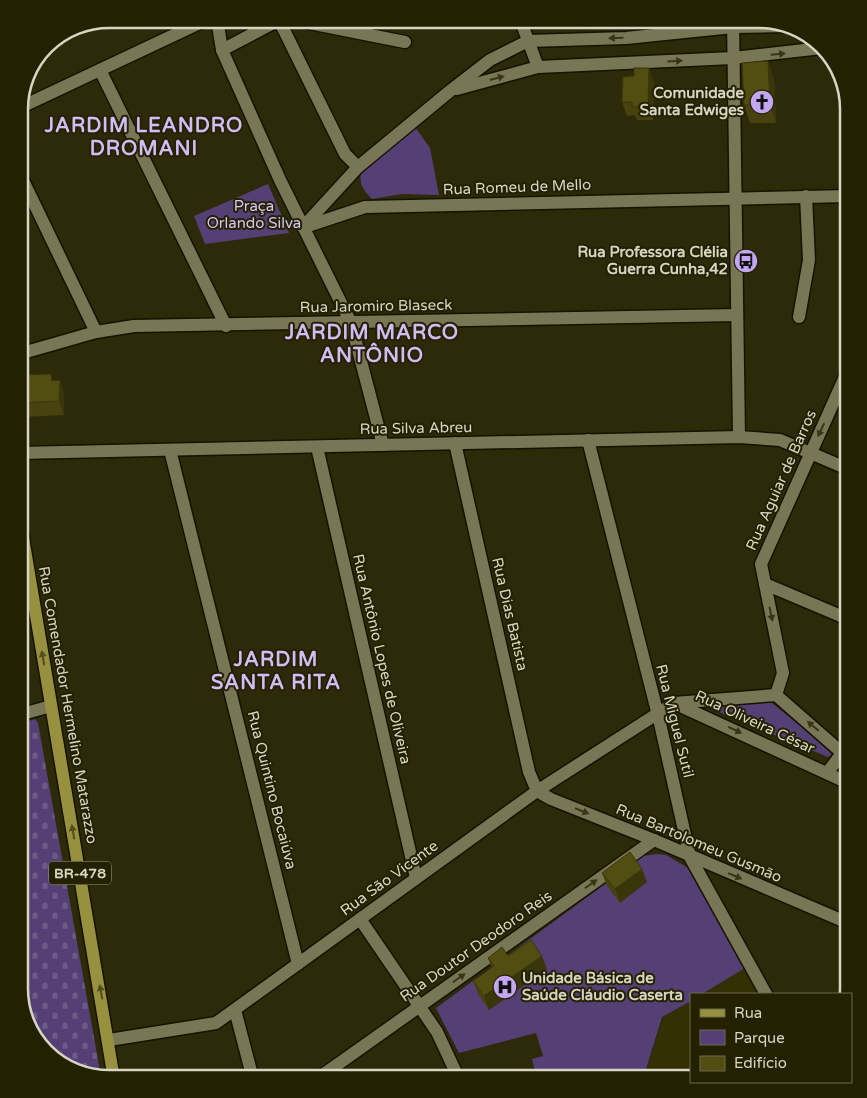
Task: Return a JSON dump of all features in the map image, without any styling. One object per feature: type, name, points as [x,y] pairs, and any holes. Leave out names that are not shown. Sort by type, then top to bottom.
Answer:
[{"type":"main road","name":"Rua Comendador Hermelino Matarazzo","points":[[28,568],[113,1070]]},
{"type":"street","points":[[28,104],[189,28]]},
{"type":"street","points":[[218,28],[222,50],[303,227],[351,323],[383,445]]},
{"type":"street","points":[[222,50],[264,28]]},
{"type":"street","points":[[283,28],[345,154],[358,167]]},
{"type":"street","points":[[334,28],[405,42]]},
{"type":"street","points":[[523,28],[538,67]]},
{"type":"street","points":[[303,227],[358,167],[490,60],[528,42],[626,38],[697,28]]},
{"type":"street","points":[[733,28],[740,437]]},
{"type":"street","points":[[450,91],[538,67],[733,58],[813,49]]},
{"type":"street","points":[[100,70],[226,326]]},
{"type":"street","points":[[28,191],[96,332]]},
{"type":"street","points":[[799,317],[809,260],[806,196]]},
{"type":"street","name":"Rua Romeu de Mello","points":[[303,227],[365,207],[840,196]]},
{"type":"street","name":"Rua Jaromiro Blaseck","points":[[28,351],[96,332],[134,326],[226,326],[737,315]]},
{"type":"street","name":"Rua Aguiar de Barros","points":[[776,695],[783,673],[761,564],[840,388]]},
{"type":"street","name":"Rua Silva Abreu","points":[[28,453],[740,437],[780,440],[840,465]]},
{"type":"street","name":"Rua Miguel Sutil","points":[[588,440],[658,713],[690,857],[765,993]]},
{"type":"street","name":"Rua Dias Batista","points":[[455,443],[529,772],[537,791]]},
{"type":"street","name":"Rua Antônio Lopes de Oliveira","points":[[317,447],[416,878]]},
{"type":"street","name":"Rua Quintino Bocaiúva","points":[[170,450],[298,964]]},
{"type":"street","points":[[765,584],[840,617]]},
{"type":"street","points":[[674,703],[776,695],[840,750]]},
{"type":"street","points":[[708,718],[702,709],[702,705],[711,699]]},
{"type":"street","name":"Rua São Vicente","points":[[109,1040],[216,1023],[537,791],[674,703]]},
{"type":"street","name":"Rua Oliveira César","points":[[674,703],[840,779]]},
{"type":"street","points":[[28,712],[51,706]]},
{"type":"street","points":[[827,773],[840,761]]},
{"type":"street","name":"Rua Bartolomeu Gusmão","points":[[537,791],[551,799],[654,840],[840,920]]},
{"type":"street","name":"Rua Doutor Deodoro Reis","points":[[330,1070],[654,840]]},
{"type":"street","points":[[360,919],[437,1032],[455,1070]]},
{"type":"street","points":[[234,1010],[251,1070]]},
{"type":"shaded area","points":[[745,968],[758,993],[704,993]]},
{"type":"shaded area","points":[[690,1002],[690,1070],[647,1070],[663,1017]]},
{"type":"green space","points":[[415,127],[430,148],[439,195],[402,194],[372,199],[362,185],[360,177],[362,168]]},
{"type":"green space","name":"Praça Orlando Silva","points":[[268,184],[289,233],[205,244],[194,216]]},
{"type":"green space","points":[[768,700],[830,749],[831,755],[828,757],[719,712],[717,709],[718,705]]},
{"type":"green space","points":[[35,719],[38,723],[100,1069],[73,1062],[55,1050],[41,1034],[30,1010],[28,1000],[28,721]]},
{"type":"green space","points":[[666,855],[688,868],[745,968],[704,993],[690,993],[690,1002],[662,1017],[646,1070],[535,1070],[532,1059],[543,1056],[536,1033],[459,1053],[436,1008],[643,856]]},
{"type":"building","points":[[768,61],[770,105],[744,105],[742,63]]},
{"type":"building","points":[[634,68],[649,68],[648,106],[632,107],[632,102],[622,102],[623,77],[634,76]]},
{"type":"building","points":[[51,374],[52,381],[60,380],[59,401],[28,403],[28,375]]},
{"type":"building","points":[[630,852],[642,869],[615,889],[602,873]]},
{"type":"building","points":[[531,940],[542,956],[484,996],[473,981],[494,966],[488,958],[502,947],[508,956]]},
{"type":"place","name":"Comunidade Santa Edwiges","points":[[762,102]]},
{"type":"place","name":"Rua Professora Clélia Guerra Cunha,42","points":[[746,261]]},
{"type":"place","name":"Unidade Básica de Saúde Cláudio Caserta","points":[[505,987]]},
{"type":"district","name":"JARDIM LEANDRO DROMANI","points":[[144,136]]},
{"type":"district","name":"JARDIM MARCO ANTÔNIO","points":[[372,344]]},
{"type":"district","name":"JARDIM SANTA RITA","points":[[276,670]]}]
